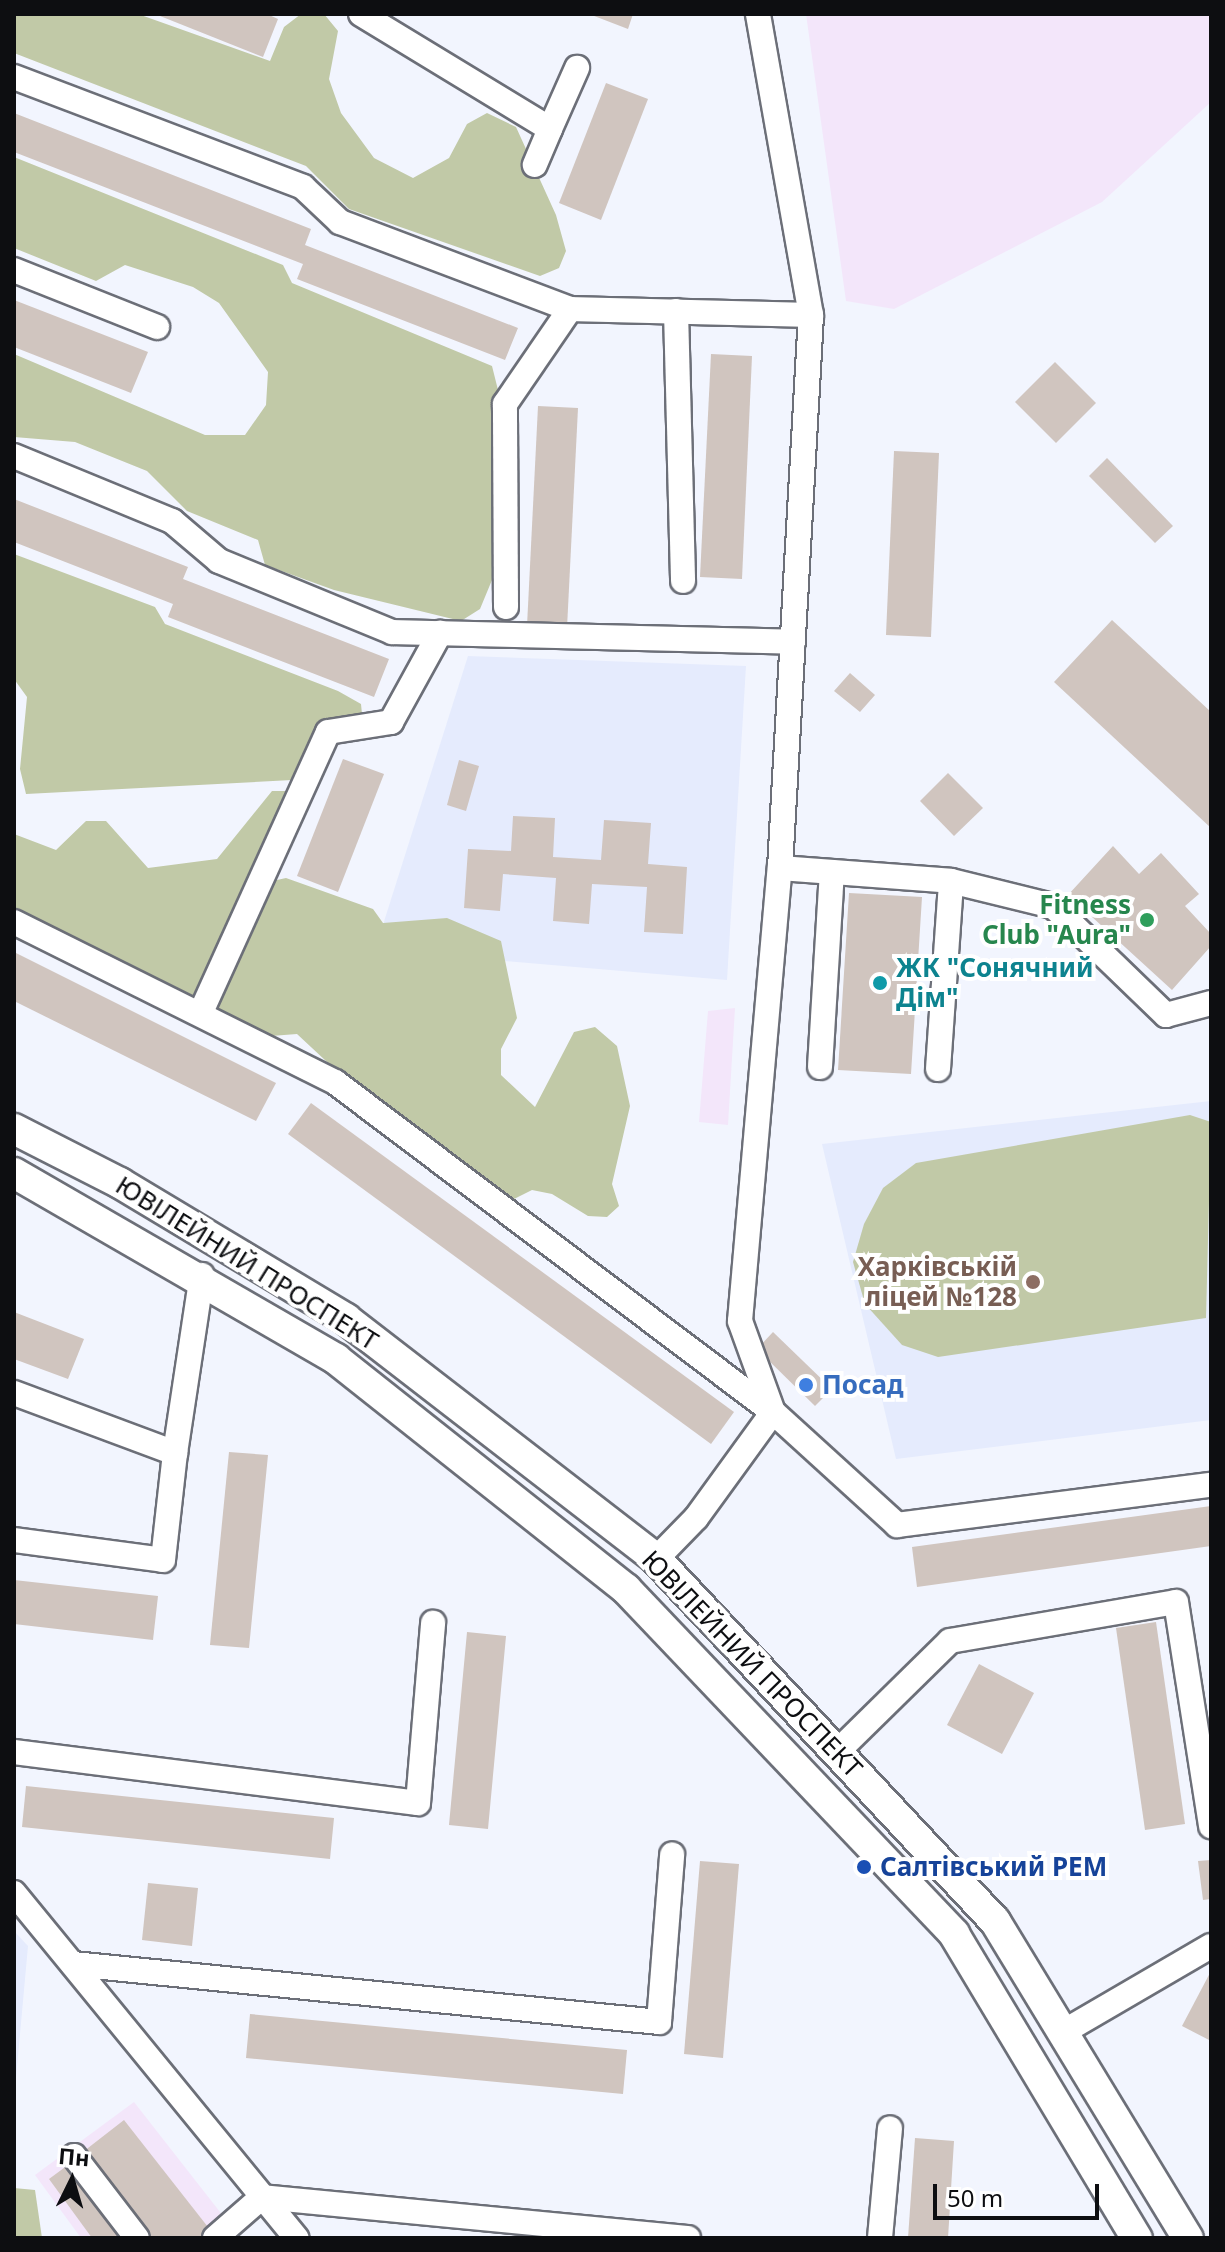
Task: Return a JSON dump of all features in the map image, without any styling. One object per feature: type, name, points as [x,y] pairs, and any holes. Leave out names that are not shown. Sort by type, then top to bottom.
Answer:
[{"type":"main road","name":"ЮВІЛЕЙНИЙ ПРОСПЕКТ","points":[[14,1129],[120,1183],[346,1319],[656,1559],[995,1921],[1188,2238]]},
{"type":"main road","name":"ЮВІЛЕЙНИЙ ПРОСПЕКТ","points":[[14,1173],[202,1275],[336,1359],[626,1589],[954,1934],[1137,2238]]},
{"type":"main road","points":[[626,1589],[656,1559]]},
{"type":"street","points":[[361,14],[550,129]]},
{"type":"street","points":[[758,14],[811,315],[780,868],[740,1321],[773,1412]]},
{"type":"street","points":[[535,165],[577,68]]},
{"type":"street","points":[[14,77],[303,187],[340,222],[570,309],[811,315]]},
{"type":"street","points":[[14,270],[157,327]]},
{"type":"street","points":[[506,607],[505,404],[570,309]]},
{"type":"street","points":[[676,311],[683,581]]},
{"type":"street","points":[[14,456],[172,521],[219,561],[392,632],[793,642]]},
{"type":"street","points":[[201,1012],[328,732],[391,722],[440,633]]},
{"type":"street","points":[[780,868],[951,881],[1053,906],[1166,1015],[1211,1003]]},
{"type":"street","points":[[820,1067],[832,872]]},
{"type":"street","points":[[938,1069],[951,881]]},
{"type":"street","points":[[14,922],[201,1012],[335,1082],[773,1412],[897,1525],[1211,1485]]},
{"type":"street","points":[[14,1540],[163,1560],[175,1453],[202,1275]]},
{"type":"street","points":[[14,1393],[175,1453]]},
{"type":"street","points":[[656,1559],[696,1518],[773,1412]]},
{"type":"street","points":[[837,1752],[950,1641],[1176,1602],[1211,1826]]},
{"type":"street","points":[[14,1752],[418,1803],[433,1623]]},
{"type":"street","points":[[73,1964],[659,2022],[672,1855]]},
{"type":"street","points":[[14,1893],[296,2238]]},
{"type":"street","points":[[1063,2032],[1211,1946]]},
{"type":"street","points":[[880,2238],[890,2128]]},
{"type":"street","points":[[74,2156],[137,2238]]},
{"type":"street","points":[[215,2238],[262,2197],[688,2238]]},
{"type":"shaded area","points":[[806,14],[1211,14],[1211,102],[1102,202],[894,309],[846,301]]},
{"type":"shaded area","points":[[468,656],[746,666],[727,980],[375,950]]},
{"type":"shaded area","points":[[735,1008],[728,1125],[699,1122],[708,1011]]},
{"type":"shaded area","name":"Харківській ліцей №128","points":[[1211,1101],[1211,1420],[896,1459],[822,1144]]},
{"type":"shaded area","points":[[14,1931],[28,1946],[14,2100]]},
{"type":"shaded area","points":[[134,2102],[238,2235],[234,2238],[81,2238],[35,2175]]},
{"type":"green space","points":[[14,14],[138,14],[270,61],[284,27],[301,14],[324,14],[338,31],[329,79],[341,113],[374,158],[413,178],[449,158],[467,124],[487,113],[516,127],[556,215],[566,251],[559,268],[540,276],[349,209],[306,166],[14,53]]},
{"type":"green space","points":[[14,157],[283,265],[292,283],[492,366],[498,390],[492,580],[480,609],[461,621],[334,590],[265,565],[258,540],[187,511],[147,471],[75,442],[14,437],[14,354],[205,435],[245,435],[266,405],[268,372],[219,303],[193,287],[125,265],[96,281],[14,248]]},
{"type":"green space","points":[[14,554],[155,607],[165,624],[338,691],[361,704],[362,714],[292,780],[26,794],[20,769],[27,697],[14,679]]},
{"type":"green space","points":[[272,791],[293,791],[198,1004],[14,914],[14,834],[56,850],[86,821],[106,821],[148,868],[217,859]]},
{"type":"green space","points":[[286,878],[373,909],[383,923],[447,918],[501,941],[517,1018],[501,1049],[501,1075],[535,1107],[574,1032],[595,1027],[617,1046],[630,1106],[612,1184],[619,1206],[607,1217],[588,1216],[552,1194],[532,1190],[514,1199],[341,1075],[297,1034],[271,1036],[209,1008],[268,882]]},
{"type":"green space","points":[[1190,1115],[1211,1122],[1206,1318],[938,1357],[902,1345],[865,1304],[853,1262],[864,1224],[883,1188],[916,1163]]},
{"type":"green space","points":[[14,2188],[35,2190],[42,2238],[14,2238]]},
{"type":"building","points":[[155,14],[267,14],[278,19],[263,57]]},
{"type":"building","points":[[589,14],[633,14],[628,29]]},
{"type":"building","points":[[606,83],[648,99],[601,220],[559,203]]},
{"type":"building","points":[[14,113],[311,229],[305,245],[518,328],[505,360],[297,279],[303,264],[14,152]]},
{"type":"building","points":[[14,300],[148,352],[131,393],[14,347]]},
{"type":"building","points":[[711,354],[752,356],[742,579],[700,577]]},
{"type":"building","points":[[1055,362],[1096,403],[1056,443],[1015,402]]},
{"type":"building","points":[[538,406],[578,408],[567,628],[527,626]]},
{"type":"building","points":[[894,451],[939,453],[931,637],[886,635]]},
{"type":"building","points":[[1107,458],[1173,526],[1155,543],[1089,476]]},
{"type":"building","points":[[14,499],[188,567],[183,579],[389,659],[374,697],[168,617],[173,604],[14,542]]},
{"type":"building","points":[[1112,620],[1211,712],[1211,828],[1054,682]]},
{"type":"building","points":[[850,673],[875,695],[860,712],[834,691]]},
{"type":"building","points":[[343,759],[384,774],[338,892],[297,876]]},
{"type":"building","points":[[459,760],[479,766],[466,811],[447,805]]},
{"type":"building","points":[[948,773],[983,808],[954,836],[920,801]]},
{"type":"building","points":[[513,816],[555,818],[553,857],[601,860],[604,820],[651,823],[648,864],[687,867],[683,934],[644,932],[647,887],[592,884],[589,924],[553,921],[556,878],[503,874],[500,911],[464,908],[468,849],[511,851]]},
{"type":"building","name":"Fitness Club \"Aura\"","points":[[1113,846],[1139,874],[1161,853],[1199,894],[1185,906],[1211,934],[1211,946],[1172,990],[1068,895]]},
{"type":"building","name":"ЖК \"Сонячний Дім\"","points":[[849,893],[922,897],[911,1074],[838,1070]]},
{"type":"building","points":[[14,952],[276,1083],[256,1121],[14,1001]]},
{"type":"building","points":[[311,1103],[734,1412],[711,1444],[288,1134]]},
{"type":"building","points":[[14,1312],[84,1339],[68,1379],[14,1359]]},
{"type":"building","points":[[773,1332],[832,1389],[815,1406],[757,1349]]},
{"type":"building","points":[[229,1452],[268,1455],[249,1648],[210,1645]]},
{"type":"building","points":[[1211,1506],[1211,1546],[917,1587],[912,1547]]},
{"type":"building","points":[[14,1580],[158,1596],[153,1640],[14,1624]]},
{"type":"building","points":[[1156,1622],[1185,1824],[1145,1830],[1116,1628]]},
{"type":"building","points":[[467,1632],[506,1636],[488,1829],[449,1825]]},
{"type":"building","points":[[979,1664],[1034,1693],[1002,1754],[947,1725]]},
{"type":"building","points":[[26,1786],[334,1818],[330,1859],[22,1827]]},
{"type":"building","points":[[1211,1860],[1211,1899],[1203,1900],[1198,1861]]},
{"type":"building","points":[[700,1861],[739,1864],[723,2058],[684,2054]]},
{"type":"building","points":[[148,1883],[198,1888],[192,1946],[142,1940]]},
{"type":"building","points":[[1211,1971],[1211,2041],[1182,2026]]},
{"type":"building","points":[[250,2014],[627,2050],[623,2094],[246,2058]]},
{"type":"building","points":[[124,2120],[215,2236],[213,2238],[144,2238],[79,2155]]},
{"type":"building","points":[[915,2138],[954,2141],[948,2238],[908,2238]]},
{"type":"building","points":[[72,2162],[127,2238],[92,2238],[49,2179]]},
{"type":"place","name":"Fitness Club \"Aura\"","points":[[1147,920]]},
{"type":"place","name":"ЖК \"Сонячний Дім\"","points":[[880,983]]},
{"type":"place","name":"Харківській ліцей №128","points":[[1033,1282]]},
{"type":"place","name":"Посад","points":[[806,1385]]},
{"type":"place","name":"Салтівський РЕМ","points":[[864,1867]]}]
